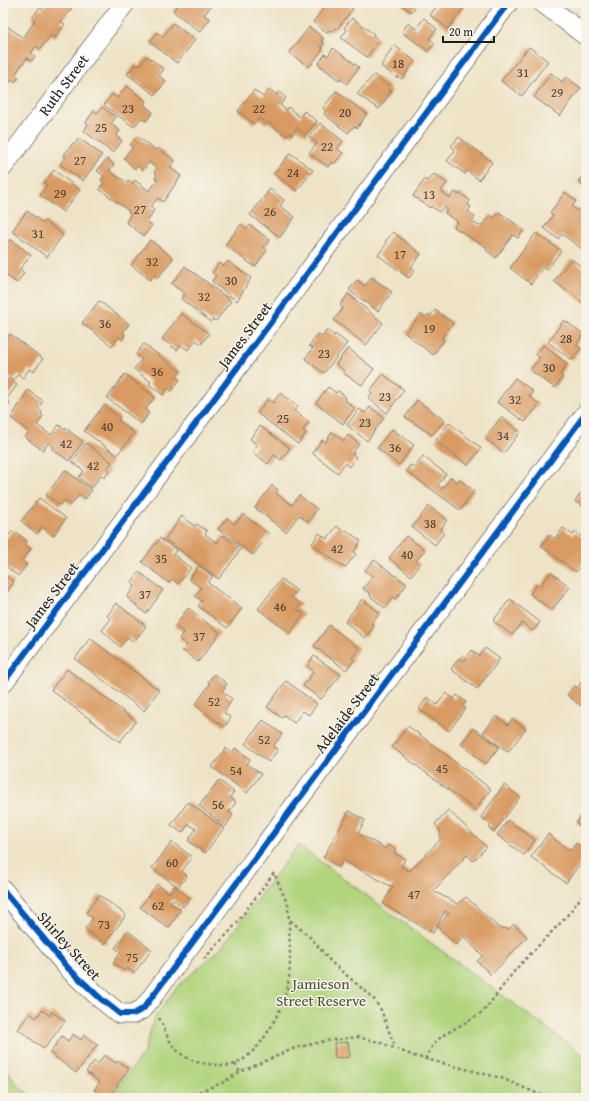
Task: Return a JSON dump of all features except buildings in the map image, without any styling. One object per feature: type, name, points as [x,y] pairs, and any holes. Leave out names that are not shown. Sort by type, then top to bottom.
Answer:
[{"type":"street","name":"Ruth Street","points":[[3,167],[125,3]]},
{"type":"street","name":"James Street","points":[[3,683],[508,3]]},
{"type":"street","points":[[542,3],[586,36]]},
{"type":"street","name":"Adelaide Street","points":[[120,1014],[133,1014],[146,1006],[586,413]]},
{"type":"street","name":"Shirley Street","points":[[3,890],[68,968],[101,999],[120,1014]]},
{"type":"path","points":[[146,1006],[156,1012],[173,1046],[186,1057],[202,1063],[229,1066],[235,1064],[258,1046],[266,1036],[280,1011],[289,978],[288,905],[274,873],[232,929],[201,961]]},
{"type":"path","points":[[425,1059],[433,1045],[442,1036],[473,1019],[486,1009],[516,969],[565,918],[586,890]]},
{"type":"path","points":[[289,919],[313,940],[331,962],[373,998],[381,1010],[395,1047]]},
{"type":"path","points":[[182,1098],[222,1083],[240,1072],[275,1055],[295,1048],[325,1041],[357,1037],[368,1038],[425,1059],[501,1078],[548,1098]]},
{"type":"path","points":[[235,1064],[240,1072]]},
{"type":"green space","name":"Jamieson Street Reserve","points":[[298,845],[586,1057],[586,1098],[110,1098],[143,1054],[155,1017],[177,987],[220,949]]},
{"type":"green space","points":[[3,1064],[18,1086],[34,1098],[3,1098]]},
{"type":"cycle path","points":[[3,683],[508,3]]},
{"type":"cycle path","points":[[3,890],[68,968],[101,999],[120,1014],[133,1014],[143,1009],[586,413]]}]
